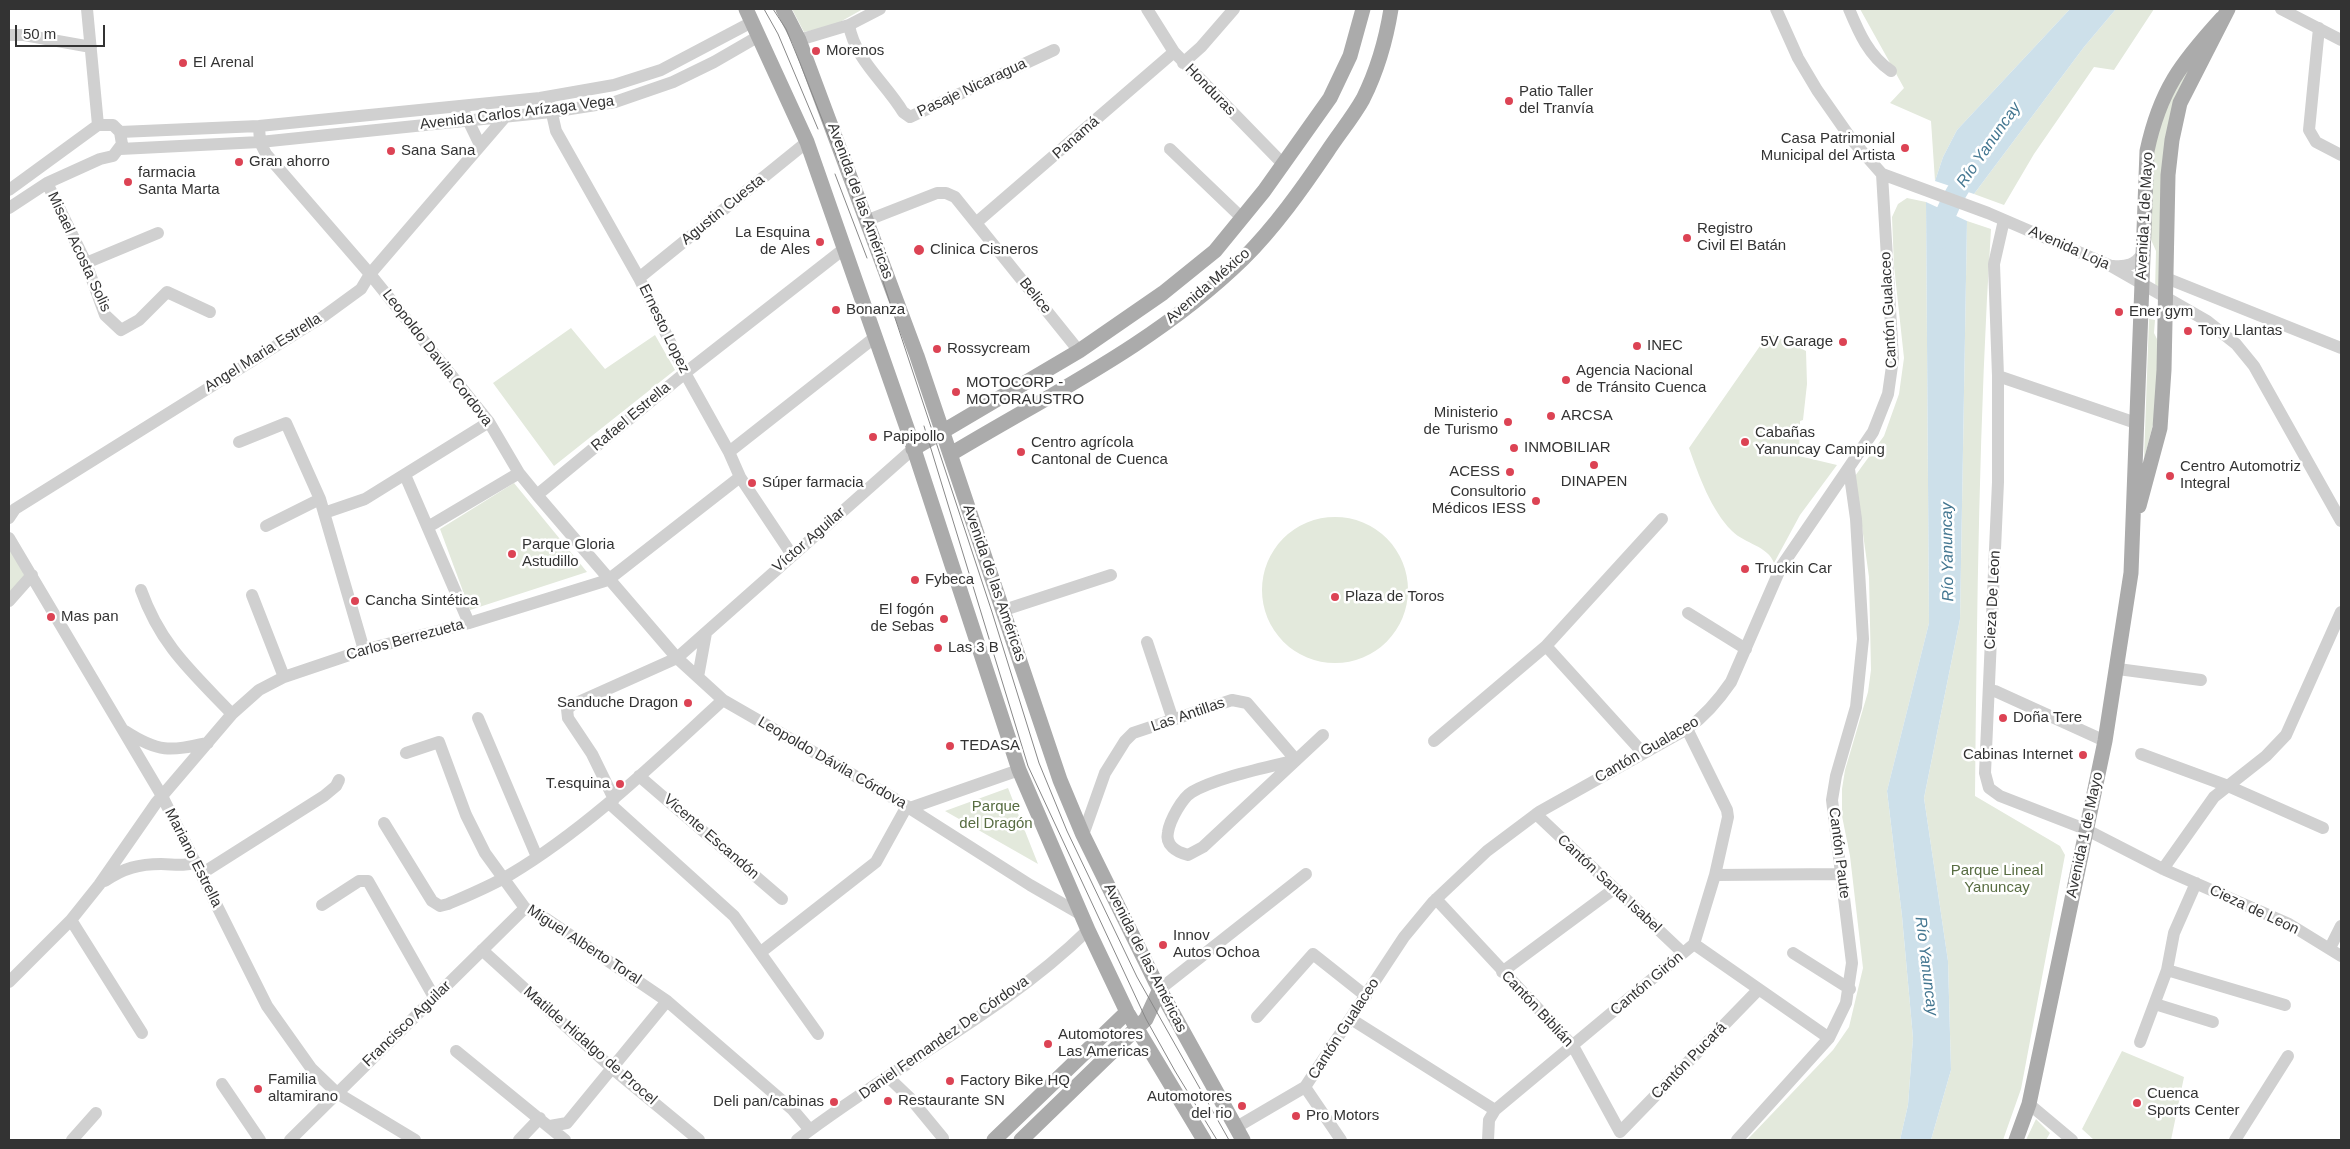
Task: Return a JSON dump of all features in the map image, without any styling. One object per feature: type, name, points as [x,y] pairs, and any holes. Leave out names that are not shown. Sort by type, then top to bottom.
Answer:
[{"type":"main road","name":"Avenida de las Américas","points":[[783,9],[799,40],[868,220],[951,454],[1060,780],[1083,835],[1160,989],[1239,1134]]},
{"type":"main road","name":"Avenida México","points":[[913,449],[1079,351],[1189,273],[1215,251],[1283,164],[1339,82],[1350,56],[1363,9]]},
{"type":"main road","name":"Avenida México","points":[[951,454],[1099,368],[1150,335],[1201,296],[1244,258],[1311,176],[1362,100],[1377,65],[1391,9]]},
{"type":"main road","name":"Avenida 1 de Mayo","points":[[2016,1140],[2029,1104],[2104,741],[2118,669],[2132,574],[2145,169],[2157,111],[2169,85],[2196,46],[2225,13]]},
{"type":"main road","name":"Avenida 1 de Mayo","points":[[2133,527],[2160,428],[2166,298],[2168,175],[2172,140],[2180,103],[2225,13]]},
{"type":"main road","name":"Avenida de las Américas","points":[[752,22],[807,142],[845,248],[1019,770],[1088,930],[1127,1012],[1204,1140]]},
{"type":"main road","points":[[1021,1140],[1146,1019],[1160,989]]},
{"type":"main road","points":[[994,1140],[1127,1012]]},
{"type":"street","points":[[9,190],[98,125],[87,9]]},
{"type":"street","points":[[799,40],[849,25],[880,9]]},
{"type":"street","name":"Honduras","points":[[1148,9],[1174,52],[1283,164]]},
{"type":"street","points":[[1184,63],[1234,9]]},
{"type":"street","name":"Avenida Loja","points":[[1776,9],[1798,58],[1817,90],[1852,140],[1882,174],[2004,220],[2111,266],[2193,313],[2222,332],[2236,344],[2254,366],[2341,521]]},
{"type":"street","points":[[1849,9],[1864,43],[1879,63],[1891,71]]},
{"type":"street","points":[[2281,9],[2341,40]]},
{"type":"street","name":"Avenida Carlos Arízaga Vega","points":[[98,125],[113,125],[120,132],[259,126],[462,107],[549,96],[614,85],[661,70],[752,22]]},
{"type":"street","name":"Avenida Carlos Arízaga Vega","points":[[9,208],[47,184],[100,159],[113,156],[120,149],[260,142],[550,112],[615,102],[642,95],[714,62],[752,22]]},
{"type":"street","name":"Pasaje Nicaragua","points":[[849,25],[852,40],[862,58],[903,112],[910,117],[1054,50]]},
{"type":"street","points":[[2319,28],[2309,130],[2316,142],[2341,155]]},
{"type":"street","points":[[9,35],[24,35],[91,47]]},
{"type":"street","name":"Panamá","points":[[977,222],[1174,52]]},
{"type":"street","name":"Ernesto Lopez","points":[[549,96],[550,112],[556,130],[639,278],[685,373],[729,452],[740,477],[792,555]]},
{"type":"street","points":[[462,107],[480,145]]},
{"type":"street","name":"Angel Maria Estrella","points":[[9,518],[16,509],[324,316],[361,289],[370,274],[505,117]]},
{"type":"street","points":[[259,126],[260,142]]},
{"type":"street","points":[[120,132],[122,144],[120,149]]},
{"type":"street","name":"Leopoldo Davila Cordova","points":[[260,142],[266,154],[370,274],[489,422],[519,473],[608,580]]},
{"type":"street","name":"Agustin Cuesta","points":[[639,278],[807,142]]},
{"type":"street","points":[[1170,149],[1242,218]]},
{"type":"street","name":"Cantón Gualaceo","points":[[1239,1134],[1305,1087],[1404,937],[1436,899],[1487,851],[1536,814],[1687,729],[1703,718],[1721,698],[1746,649],[1764,601],[1781,567],[1873,432],[1884,406],[1892,373],[1882,174]]},
{"type":"street","name":"Misael Acosta Solis","points":[[47,184],[86,263],[106,315],[121,330],[138,320],[167,292],[210,312]]},
{"type":"street","name":"Belice","points":[[868,220],[937,193],[946,193],[955,197],[1079,351]]},
{"type":"street","name":"Cieza De Leon","points":[[2004,220],[1994,264],[1998,376],[1998,482],[1985,773],[1989,788],[2000,796],[2085,829],[2163,869]]},
{"type":"street","points":[[86,263],[158,233]]},
{"type":"street","name":"Rafael Estrella","points":[[536,494],[685,373],[845,248]]},
{"type":"street","points":[[2111,266],[2127,267],[2138,261],[2142,253]]},
{"type":"street","points":[[2166,278],[2341,348]]},
{"type":"street","points":[[2165,329],[2174,314],[2180,312],[2193,313]]},
{"type":"street","points":[[729,452],[874,338]]},
{"type":"street","points":[[1998,376],[2136,423]]},
{"type":"street","points":[[324,513],[365,498],[489,422]]},
{"type":"street","points":[[239,442],[286,423],[320,499],[364,650]]},
{"type":"street","name":"Víctor Aguilar","points":[[611,801],[592,754],[568,718],[567,709],[572,705],[677,658],[913,449]]},
{"type":"street","name":"Cantón Paute","points":[[1737,1140],[1829,1038],[1843,1011],[1850,989],[1852,967],[1832,796],[1856,707],[1863,635],[1856,519],[1849,469]]},
{"type":"street","points":[[428,526],[519,473]]},
{"type":"street","points":[[405,475],[468,623]]},
{"type":"street","name":"Carlos Berrezueta","points":[[9,982],[71,920],[99,885],[162,796],[232,714],[259,690],[284,677],[364,650],[468,623],[608,580],[740,477]]},
{"type":"street","points":[[266,526],[320,499]]},
{"type":"street","points":[[1434,741],[1546,646],[1662,519]]},
{"type":"street","name":"Mariano Estrella","points":[[9,538],[162,796],[267,1006],[311,1068],[337,1093],[415,1140]]},
{"type":"street","points":[[1004,610],[1112,574]]},
{"type":"street","points":[[9,601],[32,575]]},
{"type":"street","name":"Leopoldo Dávila Córdova","points":[[608,580],[677,658],[724,700],[908,807],[1030,885],[1082,915]]},
{"type":"street","points":[[141,590],[164,641],[232,714]]},
{"type":"street","points":[[252,595],[284,677]]},
{"type":"street","points":[[2163,869],[2209,802],[2266,756],[2286,735],[2341,612]]},
{"type":"street","points":[[1688,614],[1746,649]]},
{"type":"street","points":[[698,677],[706,633]]},
{"type":"street","points":[[1147,642],[1173,720]]},
{"type":"street","points":[[1546,646],[1643,753]]},
{"type":"street","points":[[2118,669],[2200,680]]},
{"type":"street","points":[[1995,691],[2104,741]]},
{"type":"street","points":[[384,823],[432,901],[440,906],[504,878],[537,857],[611,801],[724,700]]},
{"type":"street","name":"Las Antillas","points":[[1083,835],[1097,802],[1105,773],[1125,741],[1133,733],[1232,700],[1240,700],[1247,703],[1296,760]]},
{"type":"street","points":[[478,718],[537,857]]},
{"type":"street","name":"Cantón Girón","points":[[1495,1110],[1694,944],[1715,876],[1728,814],[1687,729]]},
{"type":"street","points":[[123,730],[148,746],[176,750],[208,744]]},
{"type":"street","points":[[1296,760],[1239,775],[1190,793],[1170,826],[1167,838],[1169,844],[1181,853],[1188,855],[1204,847],[1324,735]]},
{"type":"street","name":"Miguel Alberto Toral","points":[[406,753],[439,742],[466,815],[485,853],[525,908],[544,918],[667,1001],[793,1110],[810,1130]]},
{"type":"street","points":[[2141,754],[2228,786],[2323,828]]},
{"type":"street","points":[[761,952],[876,862],[908,807],[1019,770]]},
{"type":"street","name":"Vicente Escandón","points":[[639,776],[782,899]]},
{"type":"street","points":[[201,874],[324,796],[336,786],[339,780]]},
{"type":"street","points":[[611,801],[690,877],[716,898],[734,916],[818,1034]]},
{"type":"street","points":[[1071,805],[1085,808],[1097,802]]},
{"type":"street","name":"Cantón Santa Isabel","points":[[1536,814],[1683,953]]},
{"type":"street","name":"Carlos Berrezueta","points":[[99,885],[118,872],[139,865],[187,866],[196,862]]},
{"type":"street","name":"Cieza de Leon","points":[[2163,869],[2289,924],[2341,956]]},
{"type":"street","points":[[1160,989],[1306,874]]},
{"type":"street","points":[[1715,876],[1841,874]]},
{"type":"street","points":[[322,905],[359,881],[368,881],[434,997]]},
{"type":"street","points":[[2140,1042],[2166,970],[2174,933],[2196,883]]},
{"type":"street","points":[[1502,972],[1614,889]]},
{"type":"street","name":"Cantón Biblián","points":[[1436,899],[1573,1046],[1620,1132]]},
{"type":"street","name":"Francisco Aguilar","points":[[290,1140],[525,908]]},
{"type":"street","points":[[71,920],[142,1033]]},
{"type":"street","points":[[2330,948],[2341,926]]},
{"type":"street","name":"Daniel Fernandez De Córdova","points":[[797,1140],[888,1077],[943,1042],[1052,963],[1088,930]]},
{"type":"street","points":[[1694,944],[1829,1038]]},
{"type":"street","name":"Matilde Hidalgo de Procel","points":[[482,950],[612,1069],[699,1140]]},
{"type":"street","points":[[1793,953],[1850,989]]},
{"type":"street","points":[[1257,1017],[1312,954],[1366,996]]},
{"type":"street","points":[[2166,970],[2285,1005]]},
{"type":"street","name":"Cantón Pucará","points":[[1620,1132],[1759,989]]},
{"type":"street","points":[[519,1140],[545,1122],[566,1123],[667,1001]]},
{"type":"street","points":[[2155,1004],[2213,1022]]},
{"type":"street","points":[[1351,1019],[1495,1110],[1487,1129],[1488,1140]]},
{"type":"street","points":[[456,1052],[565,1140]]},
{"type":"street","points":[[2236,1140],[2288,1056]]},
{"type":"street","points":[[888,1077],[910,1098],[943,1140]]},
{"type":"street","points":[[222,1084],[260,1140]]},
{"type":"street","points":[[1305,1087],[1341,1140]]},
{"type":"street","points":[[2029,1104],[2072,1140]]},
{"type":"street","points":[[72,1140],[96,1113]]},
{"type":"green space","points":[[792,9],[863,9],[833,26],[804,32]]},
{"type":"green space","points":[[1860,9],[2070,9],[1957,130],[1943,157],[1935,181],[1931,121],[1890,103],[1904,88]]},
{"type":"green space","points":[[2116,9],[2154,9],[2114,70],[2094,67],[2034,154],[2004,205],[1974,194],[2084,47]]},
{"type":"green space","points":[[2198,46],[2179,103],[2165,297],[2155,291],[2156,251],[2145,226],[2153,131]]},
{"type":"green space","points":[[1907,198],[1926,202],[1929,623],[1887,791],[1902,916],[1913,1038],[1908,1105],[1900,1140],[1747,1140],[1833,1050],[1849,1027],[1863,968],[1850,856],[1842,816],[1842,789],[1845,770],[1868,692],[1871,670],[1869,577],[1855,476],[1884,436],[1899,394],[1904,358],[1894,266],[1892,217],[1898,204]]},
{"type":"green space","name":"Parque Lineal Yanuncay","points":[[1967,221],[1991,229],[1981,441],[1975,796],[2060,846],[2065,855],[2021,1089],[2003,1140],[1931,1140],[1951,1070],[1948,961],[1924,798],[1960,619]]},
{"type":"green space","points":[[2149,319],[2155,320],[2154,333],[2159,343],[2157,409],[2144,459]]},
{"type":"green space","points":[[571,328],[605,369],[655,335],[675,370],[554,466],[493,383]]},
{"type":"green space","name":"Cabañas Yanuncay Camping","points":[[1769,333],[1806,351],[1807,384],[1803,420],[1800,421],[1799,456],[1837,465],[1800,515],[1774,563],[1767,553],[1737,535],[1725,523],[1706,492],[1689,448]]},
{"type":"green space","points":[[514,483],[587,572],[470,610],[440,529]]},
{"type":"green space","name":"Plaza de Toros","points":[[1335,517],[1363,522],[1387,538],[1403,562],[1408,590],[1403,618],[1387,642],[1363,658],[1335,663],[1307,658],[1283,642],[1267,618],[1262,590],[1267,562],[1283,538],[1307,522]]},
{"type":"green space","points":[[9,547],[25,576],[9,593]]},
{"type":"green space","name":"Parque del Dragón","points":[[1008,788],[1038,864],[945,811]]},
{"type":"green space","name":"Cuenca Sports Center","points":[[2122,1051],[2184,1077],[2171,1140],[2094,1140],[2082,1129]]},
{"type":"green space","points":[[2036,1119],[2050,1133],[2046,1140],[2026,1140]]},
{"type":"water","points":[[2070,9],[2116,9],[2084,47],[1974,194],[1935,181],[1943,157],[1957,130]]},
{"type":"water","points":[[1926,202],[1967,221],[1960,619],[1924,798],[1948,961],[1951,1070],[1931,1140],[1900,1140],[1908,1105],[1913,1038],[1902,916],[1887,791],[1929,623]]},
{"type":"waterway","name":"Río Yanuncay","points":[[1941,238],[1944,219],[1948,209],[1957,190],[1974,165]]},
{"type":"tram line","points":[[764,9],[778,34],[818,129]]},
{"type":"tram line","points":[[773,9],[786,29],[869,239],[992,612],[1039,763],[1067,831],[1137,977],[1229,1140]]},
{"type":"tram line","points":[[835,174],[867,258]]},
{"type":"tram line","points":[[924,426],[1028,766],[1146,1019],[1217,1140]]},
{"type":"place","name":"Morenos","points":[[816,51]]},
{"type":"place","name":"El Arenal","points":[[183,63]]},
{"type":"place","name":"Patio Taller del Tranvía","points":[[1509,101]]},
{"type":"place","name":"Casa Patrimonial Municipal del Artista","points":[[1905,148]]},
{"type":"place","name":"Sana Sana","points":[[391,151]]},
{"type":"place","name":"Gran ahorro","points":[[239,162]]},
{"type":"place","name":"farmacia Santa Marta","points":[[128,182]]},
{"type":"place","name":"Registro Civil El Batán","points":[[1687,238]]},
{"type":"place","name":"La Esquina de Ales","points":[[820,242]]},
{"type":"place","name":"Clinica Cisneros","points":[[919,250]]},
{"type":"place","name":"Bonanza","points":[[836,310]]},
{"type":"place","name":"Ener gym","points":[[2119,312]]},
{"type":"place","name":"Tony Llantas","points":[[2188,331]]},
{"type":"place","name":"5V Garage","points":[[1843,342]]},
{"type":"place","name":"INEC","points":[[1637,346]]},
{"type":"place","name":"Rossycream","points":[[937,349]]},
{"type":"place","name":"Agencia Nacional de Tránsito Cuenca","points":[[1566,380]]},
{"type":"place","name":"MOTOCORP - MOTORAUSTRO","points":[[956,392]]},
{"type":"place","name":"ARCSA","points":[[1551,416]]},
{"type":"place","name":"Ministerio de Turismo","points":[[1508,422]]},
{"type":"place","name":"Papipollo","points":[[873,437]]},
{"type":"place","name":"Cabañas Yanuncay Camping","points":[[1745,442]]},
{"type":"place","name":"INMOBILIAR","points":[[1514,448]]},
{"type":"place","name":"Centro agrícola Cantonal de Cuenca","points":[[1021,452]]},
{"type":"place","name":"DINAPEN","points":[[1594,465]]},
{"type":"place","name":"ACESS","points":[[1510,472]]},
{"type":"place","name":"Centro Automotriz Integral","points":[[2170,476]]},
{"type":"place","name":"Súper farmacia","points":[[752,483]]},
{"type":"place","name":"Consultorio Médicos IESS","points":[[1536,501]]},
{"type":"place","name":"Parque Gloria Astudillo","points":[[512,554]]},
{"type":"place","name":"Truckin Car","points":[[1745,569]]},
{"type":"place","name":"Fybeca","points":[[915,580]]},
{"type":"place","name":"Plaza de Toros","points":[[1335,597]]},
{"type":"place","name":"Cancha Sintética","points":[[355,601]]},
{"type":"place","name":"Mas pan","points":[[51,617]]},
{"type":"place","name":"El fogón de Sebas","points":[[944,619]]},
{"type":"place","name":"Las 3 B","points":[[938,648]]},
{"type":"place","name":"Sanduche Dragon","points":[[688,703]]},
{"type":"place","name":"Doña Tere","points":[[2003,718]]},
{"type":"place","name":"TEDASA","points":[[950,746]]},
{"type":"place","name":"Cabinas Internet","points":[[2083,755]]},
{"type":"place","name":"T.esquina","points":[[620,784]]},
{"type":"place","name":"Innov Autos Ochoa","points":[[1163,945]]},
{"type":"place","name":"Automotores Las Americas","points":[[1048,1044]]},
{"type":"place","name":"Factory Bike HQ","points":[[950,1081]]},
{"type":"place","name":"Familia altamirano","points":[[258,1089]]},
{"type":"place","name":"Restaurante SN","points":[[888,1101]]},
{"type":"place","name":"Deli pan/cabinas","points":[[834,1102]]},
{"type":"place","name":"Cuenca Sports Center","points":[[2137,1103]]},
{"type":"place","name":"Automotores del rio","points":[[1242,1106]]},
{"type":"place","name":"Pro Motors","points":[[1296,1116]]}]
